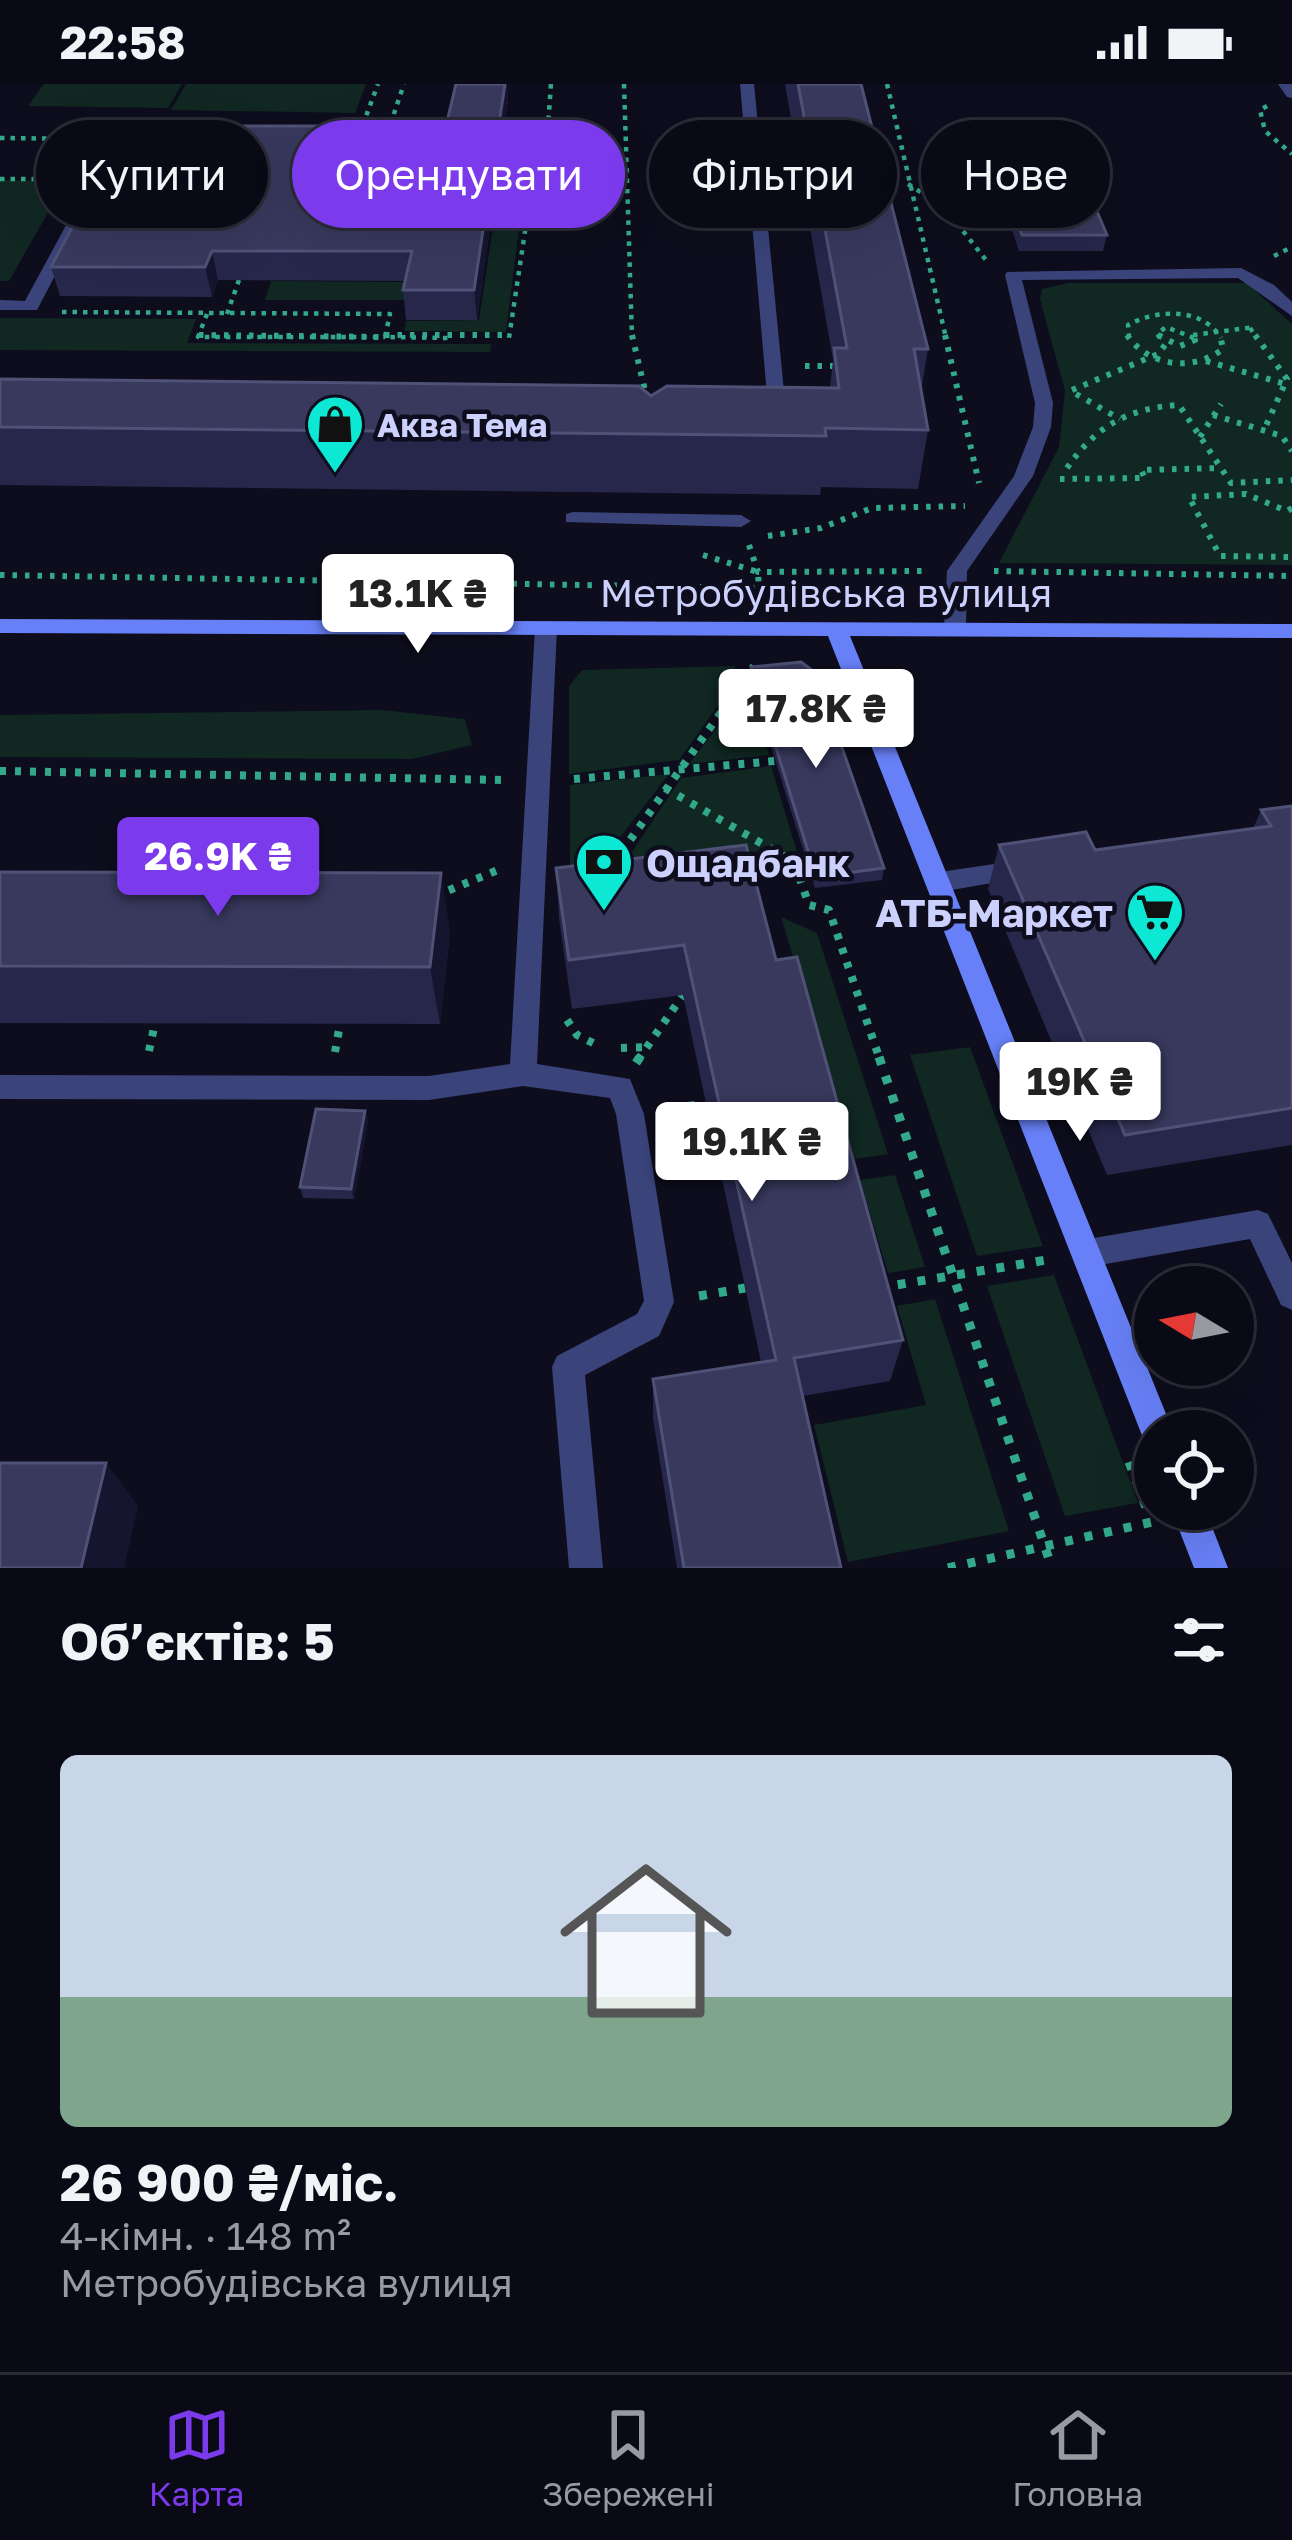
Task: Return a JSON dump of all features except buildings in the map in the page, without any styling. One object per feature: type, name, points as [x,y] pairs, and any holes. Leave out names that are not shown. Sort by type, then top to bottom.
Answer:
[{"type":"main road","name":"Метробудівська вулиця","points":[[0,626],[1292,631]]},
{"type":"main road","points":[[836,629],[850,676],[940,882],[1149,1410]]},
{"type":"main road","points":[[1196,1530],[1211,1568]]},
{"type":"lane","points":[[747,84],[777,412],[756,412]]},
{"type":"lane","points":[[1286,84],[1292,94]]},
{"type":"lane","points":[[0,304],[31,306],[72,228]]},
{"type":"lane","points":[[955,628],[957,571],[987,516],[1023,476],[1042,427],[1044,403],[1013,275],[1149,265],[1241,273],[1268,288],[1292,311]]},
{"type":"lane","points":[[655,493],[655,520]]},
{"type":"lane","points":[[573,518],[740,521]]},
{"type":"lane","points":[[524,1074],[546,628]]},
{"type":"lane","points":[[940,882],[1041,866]]},
{"type":"lane","points":[[0,1087],[429,1088],[524,1074],[620,1087],[630,1114],[659,1302],[648,1325],[568,1367],[586,1568]]},
{"type":"lane","points":[[1088,1253],[1258,1224],[1292,1295]]},
{"type":"path","points":[[365,120],[377,84]]},
{"type":"path","points":[[392,120],[404,84]]},
{"type":"path","points":[[548,120],[550,84]]},
{"type":"path","points":[[624,84],[632,336],[651,412]]},
{"type":"path","points":[[740,521],[766,536],[820,528],[872,508],[987,516],[887,84]]},
{"type":"path","points":[[0,138],[36,139]]},
{"type":"path","points":[[0,178],[36,178]]},
{"type":"path","points":[[907,184],[944,207],[985,260],[1013,275]]},
{"type":"path","points":[[207,314],[198,337],[509,339],[525,228]]},
{"type":"path","points":[[227,314],[239,280]]},
{"type":"path","points":[[31,306],[50,312],[390,314],[385,338]]},
{"type":"path","points":[[1206,361],[1223,349],[1220,333],[1191,316],[1148,314],[1128,325],[1126,333],[1152,357],[1206,361],[1285,384]]},
{"type":"path","points":[[1166,344],[1156,334],[1166,327],[1193,335],[1270,326]]},
{"type":"path","points":[[1250,328],[1287,380],[1264,430]]},
{"type":"path","points":[[1044,403],[1152,357],[1166,344],[1191,344],[1193,335]]},
{"type":"path","points":[[1070,391],[1120,419]]},
{"type":"path","points":[[1200,437],[1221,404]]},
{"type":"path","points":[[1221,468],[1141,470],[1144,478],[1060,479],[1090,432],[1153,406],[1179,405],[1200,437],[1221,468],[1231,483],[1292,480]]},
{"type":"path","points":[[1214,415],[1282,436],[1292,451]]},
{"type":"path","points":[[1292,508],[1287,511],[1246,494],[1189,497],[1220,556],[1292,557]]},
{"type":"path","points":[[0,575],[759,588]]},
{"type":"path","points":[[612,866],[756,664]]},
{"type":"path","points":[[0,771],[539,781],[775,761]]},
{"type":"path","points":[[665,788],[794,862],[809,905],[829,910],[1052,1568]]},
{"type":"path","points":[[729,870],[816,860]]},
{"type":"path","points":[[422,902],[480,873],[535,873]]},
{"type":"path","points":[[620,1087],[683,994]]},
{"type":"path","points":[[876,1288],[1088,1253]]},
{"type":"path","points":[[948,1568],[984,1564],[1134,1524]]},
{"type":"green space","points":[[44,84],[182,84],[168,108],[28,106]]},
{"type":"green space","points":[[186,84],[366,84],[355,113],[171,110]]},
{"type":"green space","points":[[0,180],[36,181],[39,228],[9,281],[0,281]]},
{"type":"green space","points":[[493,228],[519,228],[506,332],[404,331],[406,321],[479,320]]},
{"type":"green space","points":[[271,281],[413,282],[408,300],[265,300]]},
{"type":"green space","points":[[1068,283],[1247,283],[1292,324],[1292,565],[999,563],[1059,447],[1065,391],[1040,299],[1042,289]]},
{"type":"green space","points":[[0,318],[196,319],[187,343],[491,344],[490,352],[0,350]]},
{"type":"green space","points":[[735,666],[734,683],[679,760],[569,774],[569,686],[582,670]]},
{"type":"green space","points":[[749,686],[769,755],[689,764]]},
{"type":"green space","points":[[382,710],[465,719],[472,745],[412,759],[0,757],[0,715]]},
{"type":"green space","points":[[771,766],[798,855],[616,876],[681,778]]},
{"type":"green space","points":[[669,774],[591,875],[570,886],[570,785]]},
{"type":"green space","points":[[781,917],[817,933],[888,1154],[855,1159]]},
{"type":"green space","points":[[970,1047],[1043,1246],[977,1256],[910,1055]]},
{"type":"green space","points":[[895,1175],[925,1267],[888,1273],[860,1180]]},
{"type":"green space","points":[[1054,1275],[1134,1492],[1134,1504],[1065,1516],[987,1286]]},
{"type":"green space","points":[[935,1299],[1009,1531],[848,1562],[814,1425],[926,1405],[897,1306]]},
{"type":"place","name":"Аква Тема","points":[[335,475]]},
{"type":"place","name":"Ощадбанк","points":[[604,913]]},
{"type":"place","name":"АТБ-Маркет","points":[[1155,963]]}]
